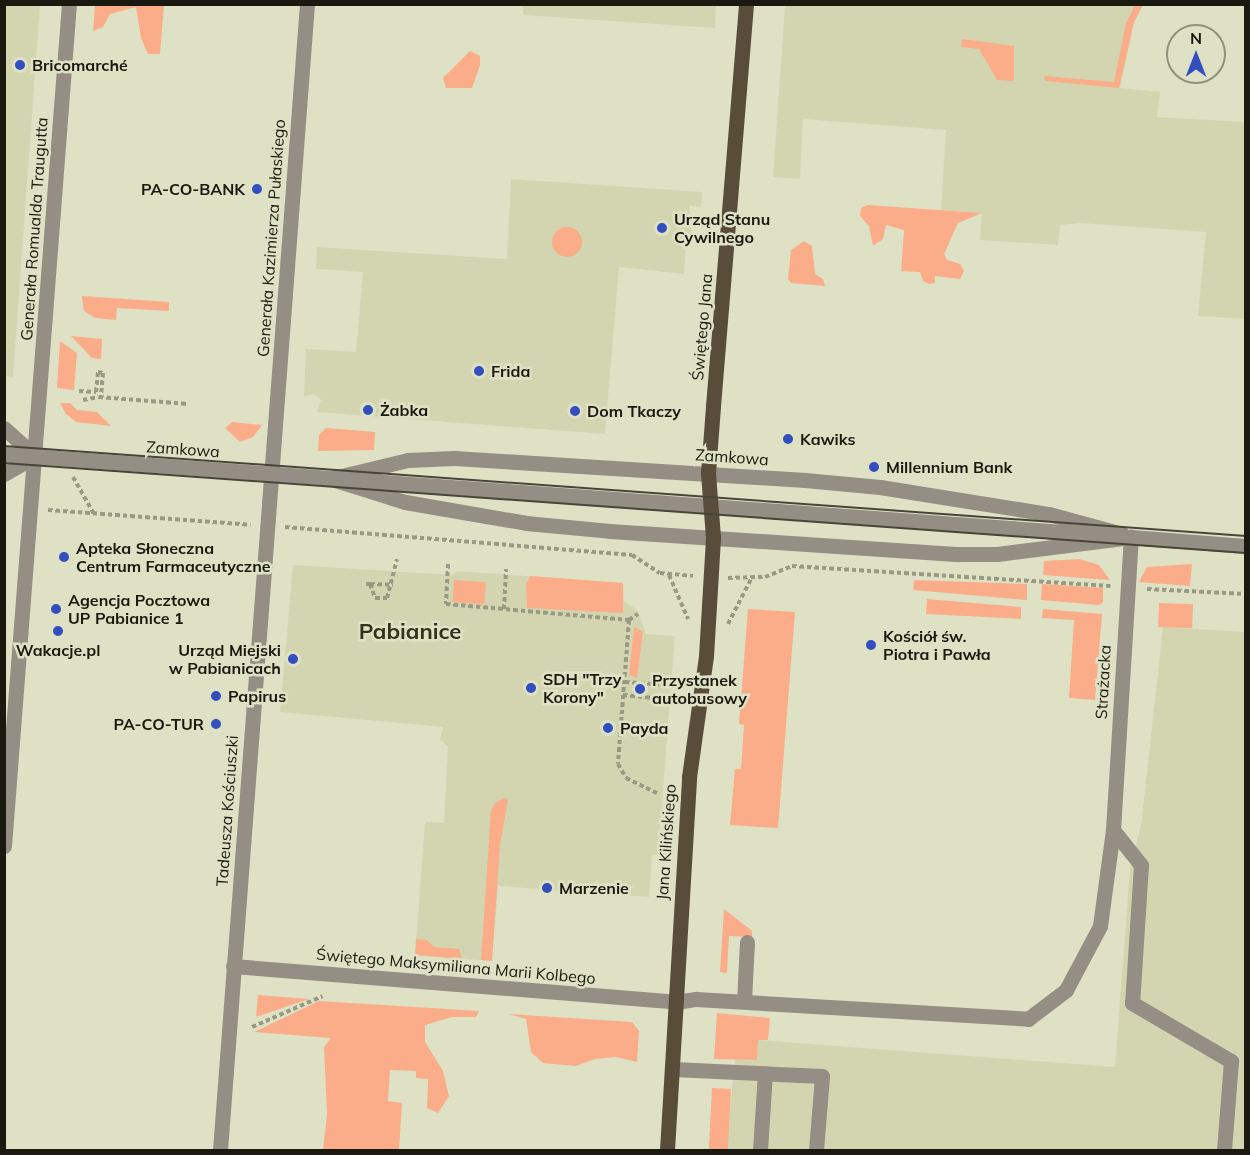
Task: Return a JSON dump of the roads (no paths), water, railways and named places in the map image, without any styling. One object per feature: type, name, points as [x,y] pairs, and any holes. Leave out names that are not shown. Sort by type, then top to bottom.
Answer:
[{"type":"main road","name":"Świętego Jana","points":[[711,505],[708,473],[746,4]]},
{"type":"main road","name":"Jana Kilińskiego","points":[[666,1150],[673,1069],[689,768],[706,656],[713,537],[711,505]]},
{"type":"street","name":"Generała Romualda Traugutta","points":[[4,846],[69,4]]},
{"type":"street","name":"Generała Kazimierza Pułaskiego","points":[[272,474],[307,4]]},
{"type":"street","points":[[4,428],[35,456],[4,474]]},
{"type":"street","name":"Zamkowa","points":[[4,454],[329,478],[405,502],[526,523],[713,537],[959,554],[998,554],[1131,537],[1245,546]]},
{"type":"street","name":"Zamkowa","points":[[329,478],[408,460],[454,458],[708,473],[896,489],[1067,518],[1131,537]]},
{"type":"street","name":"Tadeusza Kościuszki","points":[[220,1150],[272,474]]},
{"type":"street","points":[[329,478],[1131,537]]},
{"type":"street","name":"Strażacka","points":[[744,1001],[1028,1019],[1066,990],[1096,934],[1113,830],[1126,588],[1131,537]]},
{"type":"street","points":[[1113,830],[1141,865],[1132,1003],[1231,1061],[1224,1150]]},
{"type":"street","points":[[744,1001],[747,942]]},
{"type":"street","name":"Świętego Maksymiliana Marii Kolbego","points":[[233,966],[676,1002],[696,999],[744,1001]]},
{"type":"street","points":[[673,1069],[822,1076],[816,1150]]},
{"type":"street","points":[[760,1150],[765,1072]]},
{"type":"tram line","points":[[4,446],[1246,536]]},
{"type":"tram line","points":[[4,463],[1246,553]]},
{"type":"place","name":"Bricomarché","points":[[20,65]]},
{"type":"place","name":"PA-CO-BANK","points":[[257,189]]},
{"type":"place","name":"Urząd Stanu Cywilnego","points":[[662,228]]},
{"type":"place","name":"Frida","points":[[479,371]]},
{"type":"place","name":"Żabka","points":[[368,410]]},
{"type":"place","name":"Dom Tkaczy","points":[[575,411]]},
{"type":"place","name":"Kawiks","points":[[788,439]]},
{"type":"place","name":"Millennium Bank","points":[[874,467]]},
{"type":"place","name":"Apteka Słoneczna Centrum Farmaceutyczne","points":[[64,557]]},
{"type":"place","name":"Agencja Pocztowa UP Pabianice 1","points":[[56,609]]},
{"type":"place","name":"Wakacje.pl","points":[[58,631]]},
{"type":"place","name":"Kościół św. Piotra i Pawła","points":[[871,645]]},
{"type":"place","name":"Urząd Miejski w Pabianicach","points":[[293,659]]},
{"type":"place","name":"SDH \"Trzy Korony\"","points":[[531,688]]},
{"type":"place","name":"Przystanek autobusowy","points":[[640,689]]},
{"type":"place","name":"Papirus","points":[[216,696]]},
{"type":"place","name":"PA-CO-TUR","points":[[216,724]]},
{"type":"place","name":"Payda","points":[[608,728]]},
{"type":"place","name":"Marzenie","points":[[547,888]]},
{"type":"district","name":"Pabianice","points":[[410,632]]}]
